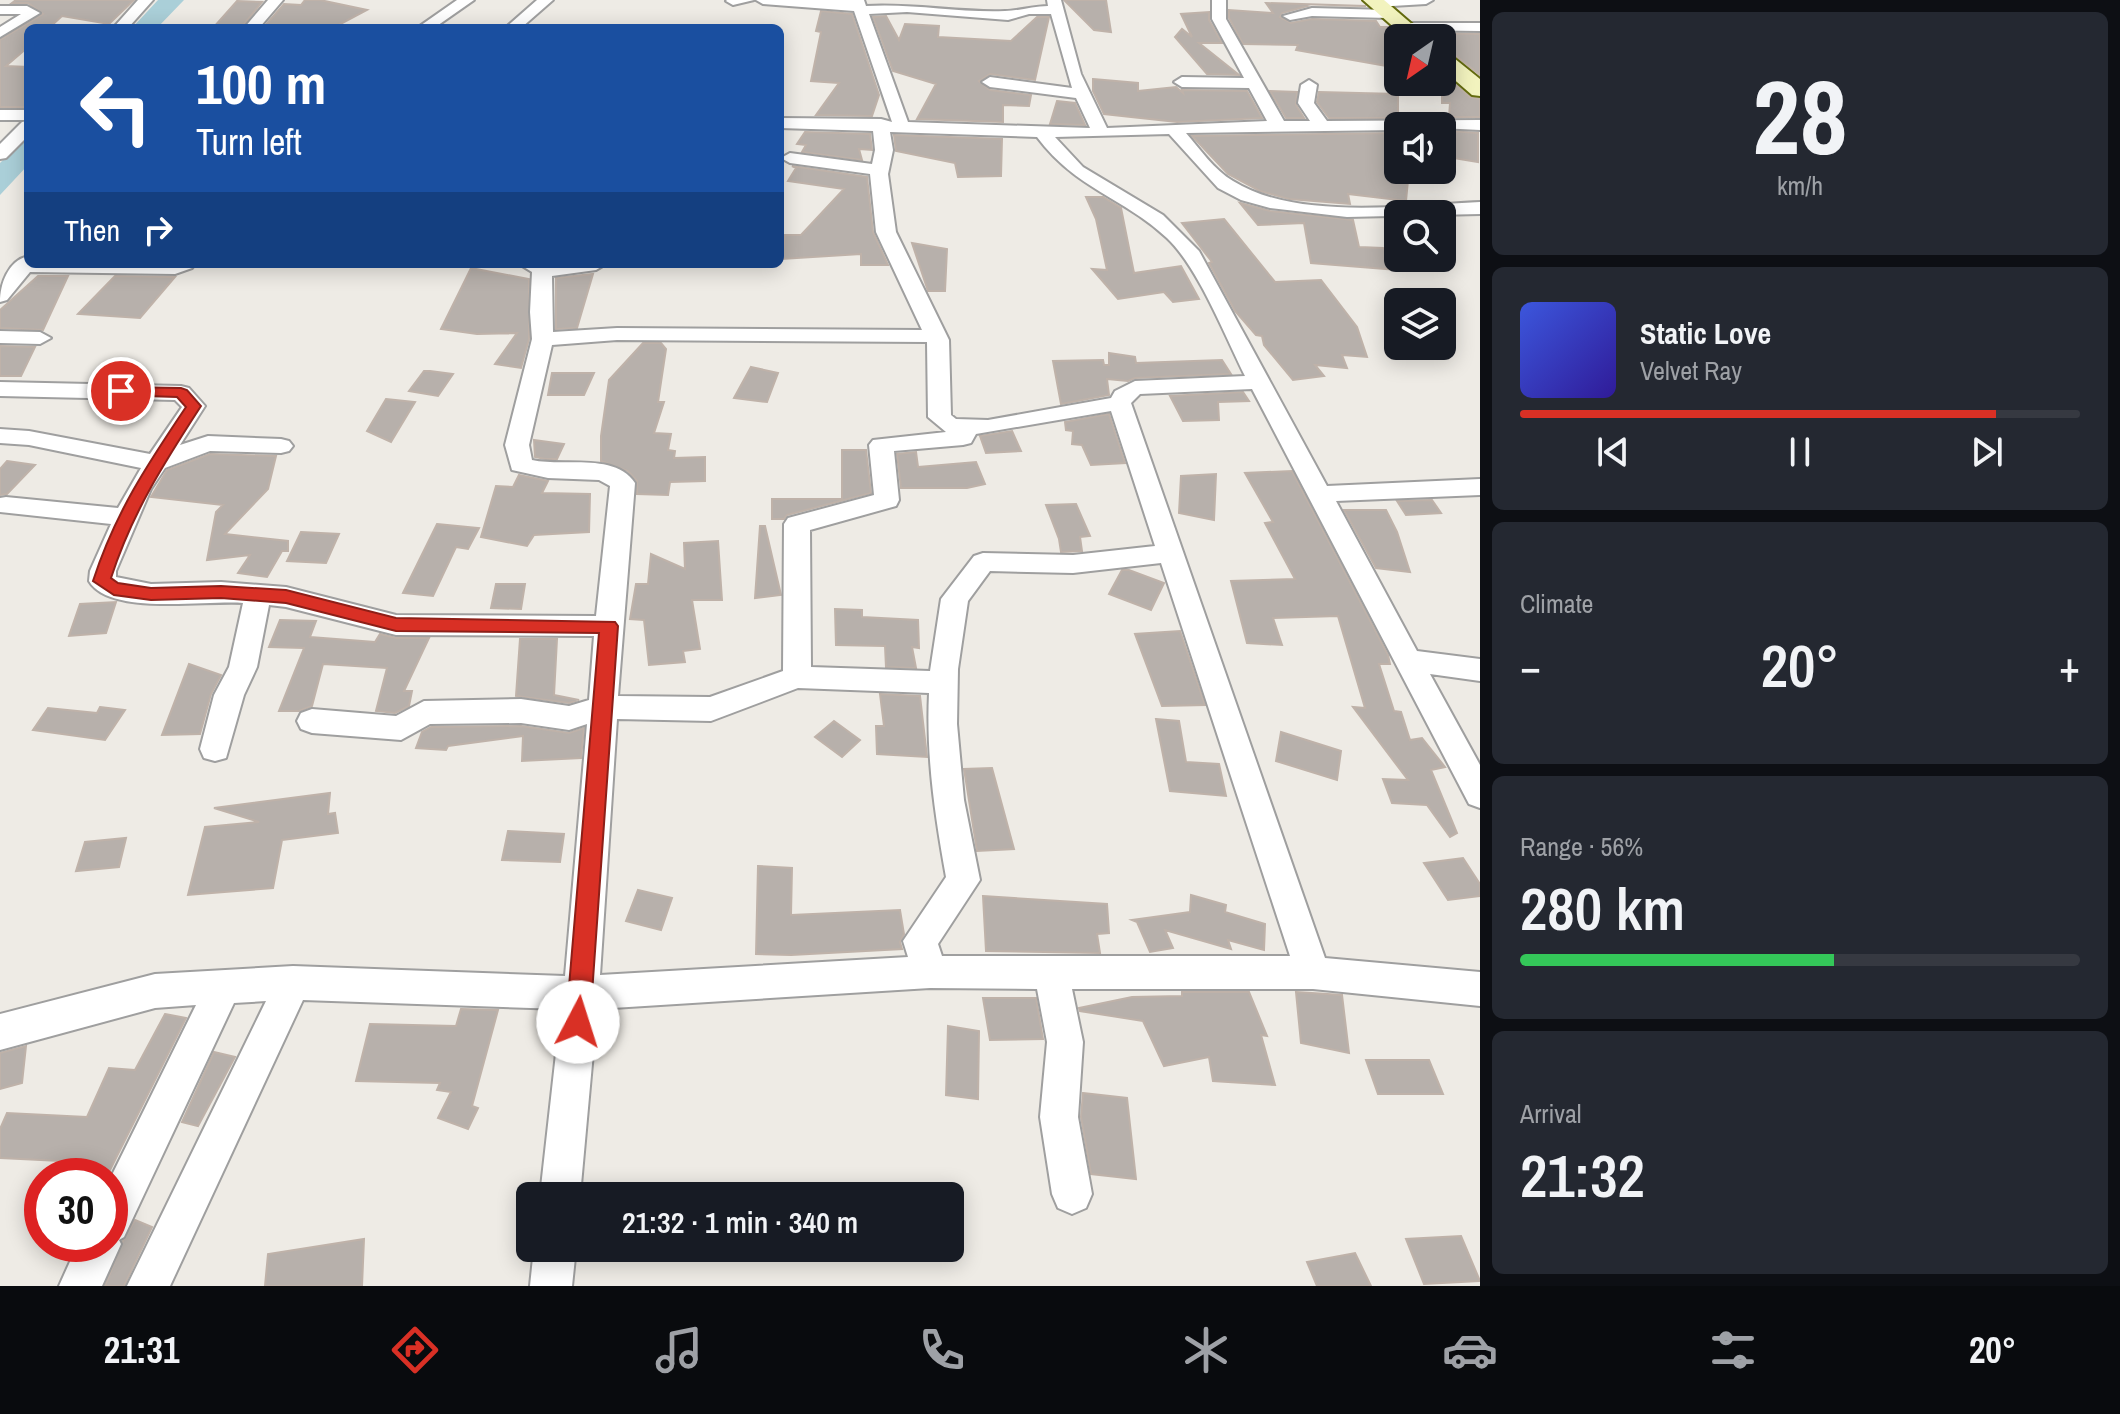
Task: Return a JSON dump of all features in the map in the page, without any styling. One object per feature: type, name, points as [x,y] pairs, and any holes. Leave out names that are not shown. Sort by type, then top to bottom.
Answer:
[{"type":"main road","points":[[1456,70],[1480,90]]},
{"type":"street","points":[[124,24],[146,0]]},
{"type":"street","points":[[255,24],[276,0]]},
{"type":"street","points":[[430,24],[467,0]]},
{"type":"street","points":[[517,24],[546,0]]},
{"type":"street","points":[[733,1],[747,0]]},
{"type":"street","points":[[763,0],[1008,16],[1056,5],[1073,74],[1101,133]]},
{"type":"street","points":[[1219,0],[1219,19],[1278,125]]},
{"type":"street","points":[[1391,16],[1426,0]]},
{"type":"street","points":[[859,6],[891,125],[880,170],[886,232],[936,336],[940,417],[950,426],[966,429],[1120,403]]},
{"type":"street","points":[[0,10],[27,10],[33,13],[0,33]]},
{"type":"street","points":[[1290,16],[1312,12],[1391,16],[1480,27]]},
{"type":"street","points":[[990,82],[1083,94]]},
{"type":"street","points":[[1182,82],[1255,83]]},
{"type":"street","points":[[1309,85],[1306,103],[1322,125]]},
{"type":"street","points":[[0,115],[24,115]]},
{"type":"street","points":[[784,123],[1101,133],[1278,125],[1480,125]]},
{"type":"street","points":[[1173,129],[1224,183],[1271,205],[1336,210],[1480,208]]},
{"type":"street","points":[[0,154],[24,130]]},
{"type":"street","points":[[1042,132],[1070,168],[1090,184],[1166,223],[1192,255],[1480,795]]},
{"type":"street","points":[[790,158],[880,170]]},
{"type":"street","points":[[0,296],[24,268]]},
{"type":"street","points":[[536,268],[543,339],[517,454],[521,465],[538,472],[602,471],[623,483],[581,993],[561,1182]]},
{"type":"street","points":[[544,268],[556,271],[573,268]]},
{"type":"street","points":[[543,339],[617,334],[936,336]]},
{"type":"street","points":[[0,337],[40,338]]},
{"type":"street","points":[[1258,382],[1135,388],[1123,396],[1120,403],[1313,973]]},
{"type":"street","points":[[0,389],[181,393],[194,406],[155,463],[126,517],[103,571],[102,581],[114,589],[151,594],[221,592],[286,597],[396,625],[609,626]]},
{"type":"street","points":[[797,677],[797,524],[826,520],[858,506],[887,500],[881,445],[963,438],[966,429]]},
{"type":"street","points":[[0,436],[29,438],[155,463],[208,443],[281,446]]},
{"type":"street","points":[[1319,494],[1480,487]]},
{"type":"street","points":[[6,505],[126,517]]},
{"type":"street","points":[[930,972],[920,941],[963,880],[948,800],[942,724],[943,683],[955,599],[983,562],[1073,564],[1173,553]]},
{"type":"street","points":[[215,749],[229,695],[243,667],[258,595]]},
{"type":"street","points":[[1408,660],[1480,670]]},
{"type":"street","points":[[312,721],[401,728],[424,713],[521,711],[569,718],[603,707],[711,709],[797,677],[943,683]]},
{"type":"street","points":[[0,1032],[155,991],[293,983],[581,993],[930,972],[1313,973],[1480,989]]},
{"type":"street","points":[[1051,972],[1065,1042],[1059,1117],[1072,1194]]},
{"type":"street","points":[[148,1286],[293,983]]},
{"type":"street","points":[[128,1185],[223,987]]},
{"type":"street","points":[[80,1286],[91,1262]]},
{"type":"street","points":[[551,1286],[554,1262]]},
{"type":"water","points":[[158,0],[184,0],[161,24],[136,24]]},
{"type":"water","points":[[24,139],[24,169],[0,195],[0,163]]},
{"type":"building","points":[[16,0],[134,0],[109,24],[62,16],[53,24],[26,24],[43,14],[28,3],[12,3]]},
{"type":"building","points":[[305,0],[320,0],[367,10],[341,24],[266,24],[284,4],[301,5]]},
{"type":"building","points":[[1064,0],[1106,0],[1111,32],[1094,30]]},
{"type":"building","points":[[237,1],[262,2],[244,24],[217,24]]},
{"type":"building","points":[[1266,3],[1366,6],[1311,5],[1282,13],[1280,17],[1291,23],[1312,19],[1376,21],[1384,27],[1384,66],[1296,50],[1298,45],[1243,44],[1229,18],[1229,10],[1273,13]]},
{"type":"building","points":[[821,11],[852,14],[879,95],[872,116],[816,115],[839,83],[811,81],[821,32],[816,31]]},
{"type":"building","points":[[1209,12],[1209,20],[1222,43],[1199,43],[1239,75],[1207,74],[1175,37],[1182,29],[1192,37],[1181,14]]},
{"type":"building","points":[[886,16],[899,40],[905,24],[939,26],[938,37],[1011,41],[1037,17],[1049,17],[1035,80],[990,74],[979,81],[990,90],[1031,95],[1029,106],[1003,105],[1003,122],[917,119],[936,84],[893,71],[873,17]]},
{"type":"building","points":[[24,25],[24,50],[6,66],[24,67],[24,107],[0,107],[0,40]]},
{"type":"building","points":[[1456,34],[1480,34],[1480,75],[1456,56]]},
{"type":"building","points":[[1093,79],[1138,83],[1138,91],[1176,87],[1183,93],[1182,90],[1247,91],[1262,118],[1177,122],[1104,114],[1093,91]]},
{"type":"building","points":[[1456,85],[1470,97],[1480,99],[1480,117],[1456,117],[1456,112],[1449,112],[1450,103],[1442,103],[1442,96],[1456,96]]},
{"type":"building","points":[[1270,91],[1297,92],[1296,105],[1304,118],[1286,118]]},
{"type":"building","points":[[1319,92],[1384,94],[1398,96],[1398,112],[1384,112],[1384,118],[1329,118],[1317,102]]},
{"type":"building","points":[[1057,101],[1075,103],[1085,125],[1050,124]]},
{"type":"building","points":[[1456,131],[1478,133],[1478,162],[1456,158]]},
{"type":"building","points":[[805,132],[870,134],[872,150],[859,149],[862,160],[802,152],[806,145],[797,144]]},
{"type":"building","points":[[1384,133],[1384,184],[1408,184],[1406,200],[1348,194],[1350,204],[1289,199],[1260,191],[1228,174],[1192,136]]},
{"type":"building","points":[[894,135],[1002,139],[1001,176],[958,177],[955,163],[896,151]]},
{"type":"building","points":[[792,166],[867,177],[873,232],[888,265],[861,265],[861,254],[784,259],[785,235],[801,235],[844,189],[788,181],[796,168]]},
{"type":"building","points":[[1086,197],[1103,197],[1121,208],[1134,273],[1181,266],[1199,299],[1173,302],[1164,292],[1118,299],[1092,269],[1107,270],[1096,219]]},
{"type":"building","points":[[1240,203],[1270,211],[1353,220],[1359,247],[1384,249],[1384,269],[1311,263],[1304,223],[1258,225]]},
{"type":"building","points":[[1224,219],[1275,282],[1321,280],[1357,327],[1367,357],[1342,355],[1347,368],[1315,365],[1324,376],[1293,380],[1264,345],[1262,336],[1256,335],[1235,311],[1209,263],[1212,262],[1182,223]]},
{"type":"building","points":[[912,243],[947,249],[945,291],[928,291]]},
{"type":"building","points":[[471,268],[529,279],[529,339],[521,368],[495,364],[517,333],[477,334],[441,329]]},
{"type":"building","points":[[593,274],[577,328],[556,329],[556,278]]},
{"type":"building","points":[[38,276],[68,276],[43,330],[0,328],[0,310]]},
{"type":"building","points":[[115,276],[175,277],[140,318],[78,314]]},
{"type":"building","points":[[643,343],[661,343],[666,349],[658,402],[664,402],[654,433],[671,434],[668,450],[675,451],[674,458],[705,457],[705,481],[670,482],[668,495],[637,494],[637,481],[628,471],[601,461],[601,436],[609,380]]},
{"type":"building","points":[[0,346],[35,347],[21,376],[0,376]]},
{"type":"building","points":[[1109,353],[1135,357],[1136,363],[1222,360],[1231,374],[1135,378],[1128,381],[1107,379],[1109,395],[1061,404],[1053,361],[1103,360],[1104,365],[1109,365]]},
{"type":"building","points":[[751,367],[778,373],[767,402],[734,398]]},
{"type":"building","points":[[424,371],[453,374],[438,396],[409,391]]},
{"type":"building","points":[[552,373],[594,373],[584,395],[548,395]]},
{"type":"building","points":[[1243,392],[1249,401],[1218,402],[1219,420],[1183,421],[1170,396]]},
{"type":"building","points":[[386,399],[415,402],[391,442],[367,431]]},
{"type":"building","points":[[1109,414],[1125,463],[1091,465],[1082,445],[1072,444],[1073,431],[1066,430],[1065,422]]},
{"type":"building","points":[[1012,431],[1021,451],[986,453],[980,436]]},
{"type":"building","points":[[534,440],[564,444],[557,459],[545,459],[535,457]]},
{"type":"building","points":[[842,450],[866,450],[871,493],[787,515],[784,519],[772,519],[772,499],[842,499]]},
{"type":"building","points":[[916,452],[918,467],[976,462],[985,484],[967,488],[901,488],[897,454]]},
{"type":"building","points":[[210,454],[276,456],[268,489],[225,534],[288,541],[288,551],[282,551],[267,577],[238,573],[250,555],[207,560],[216,512],[223,505],[151,497],[167,470]]},
{"type":"building","points":[[7,461],[35,465],[7,494],[0,495],[0,469]]},
{"type":"building","points":[[1292,471],[1388,655],[1390,664],[1379,664],[1394,711],[1401,712],[1410,740],[1422,738],[1445,767],[1431,770],[1457,833],[1450,837],[1427,805],[1392,803],[1383,779],[1408,780],[1353,707],[1365,708],[1338,616],[1273,618],[1282,645],[1247,643],[1231,581],[1295,579],[1265,523],[1273,522],[1245,473]]},
{"type":"building","points":[[1216,474],[1214,520],[1179,513],[1181,476]]},
{"type":"building","points":[[519,475],[548,481],[542,493],[590,494],[589,532],[534,535],[527,546],[481,537],[496,486],[513,487]]},
{"type":"building","points":[[1432,500],[1441,513],[1406,515],[1397,501]]},
{"type":"building","points":[[1076,504],[1090,536],[1080,537],[1082,551],[1061,552],[1046,505]]},
{"type":"building","points":[[1344,510],[1386,510],[1410,572],[1376,568]]},
{"type":"building","points":[[437,524],[479,528],[468,549],[456,547],[433,596],[403,593]]},
{"type":"building","points":[[760,526],[765,526],[781,595],[755,598]]},
{"type":"building","points":[[301,532],[339,534],[326,563],[287,561]]},
{"type":"building","points":[[718,541],[722,600],[692,600],[700,649],[683,651],[685,662],[649,665],[644,620],[630,619],[636,584],[648,584],[651,554],[685,569],[684,543]]},
{"type":"building","points":[[1122,570],[1164,583],[1151,610],[1109,594]]},
{"type":"building","points":[[496,584],[525,584],[521,609],[491,608]]},
{"type":"building","points":[[116,602],[106,633],[69,636],[80,604]]},
{"type":"building","points":[[835,609],[862,610],[862,617],[918,620],[919,648],[912,647],[916,668],[886,667],[885,646],[836,645]]},
{"type":"building","points":[[280,620],[316,621],[310,637],[375,642],[380,634],[396,638],[429,638],[404,691],[412,691],[409,706],[395,713],[376,711],[387,668],[323,664],[312,706],[299,711],[279,711],[304,648],[269,647]]},
{"type":"building","points":[[1180,631],[1205,705],[1162,706],[1135,634]]},
{"type":"building","points":[[520,639],[557,639],[554,695],[579,700],[569,703],[516,696]]},
{"type":"building","points":[[189,664],[221,675],[211,694],[200,734],[162,735]]},
{"type":"building","points":[[880,694],[920,696],[927,757],[877,754],[876,726],[884,726]]},
{"type":"building","points":[[100,707],[125,710],[105,740],[33,730],[48,708],[97,713]]},
{"type":"building","points":[[1156,719],[1179,721],[1186,762],[1219,764],[1226,796],[1170,791]]},
{"type":"building","points":[[834,721],[860,740],[842,757],[815,737]]},
{"type":"building","points":[[521,726],[569,733],[584,728],[581,758],[522,761],[523,736],[448,746],[446,750],[416,748],[422,732],[431,727]]},
{"type":"building","points":[[1281,732],[1341,751],[1337,780],[1276,761]]},
{"type":"building","points":[[992,768],[1014,849],[977,851],[964,769]]},
{"type":"building","points":[[330,793],[328,814],[335,813],[338,833],[282,840],[273,888],[188,895],[205,827],[259,822],[214,808]]},
{"type":"building","points":[[508,831],[564,834],[560,862],[502,860]]},
{"type":"building","points":[[126,838],[119,867],[76,871],[85,842]]},
{"type":"building","points":[[1463,858],[1480,884],[1480,896],[1448,900],[1424,863]]},
{"type":"building","points":[[758,866],[792,868],[791,915],[900,910],[904,934],[900,942],[902,949],[756,954]]},
{"type":"building","points":[[638,890],[672,898],[661,930],[626,921]]},
{"type":"building","points":[[1191,895],[1226,905],[1225,912],[1265,924],[1264,950],[1228,940],[1231,949],[1165,930],[1173,948],[1150,952],[1137,922],[1132,920],[1190,912]]},
{"type":"building","points":[[983,896],[1107,904],[1109,933],[1097,934],[1100,953],[986,951]]},
{"type":"building","points":[[1182,992],[1249,992],[1267,1036],[1261,1035],[1275,1085],[1213,1081],[1209,1057],[1164,1066],[1143,1021],[1080,1011],[1079,1008],[1132,997],[1182,996]]},
{"type":"building","points":[[1296,992],[1342,995],[1349,1053],[1301,1043]]},
{"type":"building","points":[[983,998],[1036,998],[1043,1039],[990,1040]]},
{"type":"building","points":[[461,1009],[498,1010],[472,1106],[478,1108],[468,1129],[438,1118],[451,1092],[437,1090],[440,1083],[356,1081],[370,1024],[456,1026]]},
{"type":"building","points":[[165,1014],[186,1018],[116,1158],[0,1158],[0,1129],[7,1113],[87,1117],[109,1068],[135,1070]]},
{"type":"building","points":[[948,1026],[979,1031],[978,1099],[946,1095]]},
{"type":"building","points":[[26,1046],[22,1083],[0,1089],[0,1053]]},
{"type":"building","points":[[214,1052],[235,1057],[198,1126],[182,1122]]},
{"type":"building","points":[[1366,1060],[1429,1060],[1443,1094],[1378,1094]]},
{"type":"building","points":[[1083,1093],[1127,1098],[1136,1179],[1091,1174],[1081,1117]]},
{"type":"building","points":[[135,1220],[152,1227],[124,1286],[105,1286],[115,1262],[128,1262],[128,1232]]},
{"type":"building","points":[[1461,1236],[1480,1281],[1424,1284],[1406,1239]]},
{"type":"building","points":[[364,1239],[362,1286],[265,1286],[268,1254]]},
{"type":"building","points":[[1355,1253],[1371,1286],[1317,1286],[1307,1262]]},
{"type":"route","points":[[121,391],[181,393],[194,406],[139,489],[113,546],[102,581],[114,589],[151,594],[221,592],[286,597],[396,625],[609,626],[578,1022]]}]
